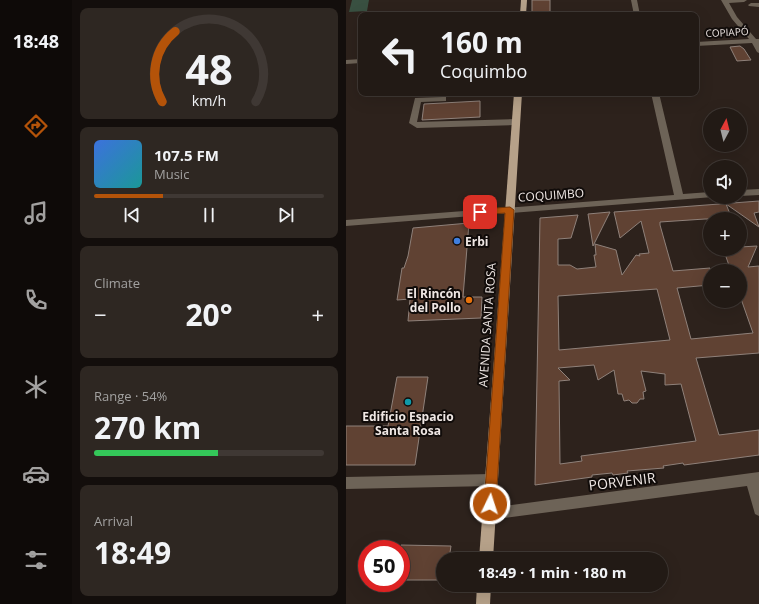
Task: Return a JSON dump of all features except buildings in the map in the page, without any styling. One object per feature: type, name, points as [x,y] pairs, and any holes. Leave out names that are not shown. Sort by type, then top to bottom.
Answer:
[{"type":"main road","points":[[523,12],[524,0]]},
{"type":"main road","name":"AVENIDA SANTA ROSA","points":[[486,552],[518,96]]},
{"type":"main road","points":[[483,604],[484,592]]},
{"type":"street","points":[[634,0],[636,12]]},
{"type":"street","points":[[744,0],[725,1],[737,23],[756,41],[759,51]]},
{"type":"street","points":[[751,5],[759,5]]},
{"type":"street","name":"COPIAPÓ","points":[[699,44],[756,41]]},
{"type":"street","points":[[346,62],[358,61]]},
{"type":"street","points":[[656,96],[679,197]]},
{"type":"street","points":[[443,99],[418,100],[413,123],[417,125],[516,122]]},
{"type":"street","points":[[747,193],[759,192]]},
{"type":"street","name":"COQUIMBO","points":[[346,223],[703,195]]},
{"type":"street","points":[[755,478],[759,510]]},
{"type":"street","name":"PORVENIR","points":[[489,514],[755,478]]},
{"type":"street","points":[[346,483],[492,480]]},
{"type":"green space","points":[[352,0],[369,0],[367,11],[349,12]]},
{"type":"place","name":"Erbi","points":[[457,241]]},
{"type":"place","name":"El Rincón del Pollo","points":[[469,300]]},
{"type":"place","name":"Edificio Espacio Santa Rosa","points":[[408,402]]},
{"type":"route","points":[[480,212],[510,210],[490,504]]}]
